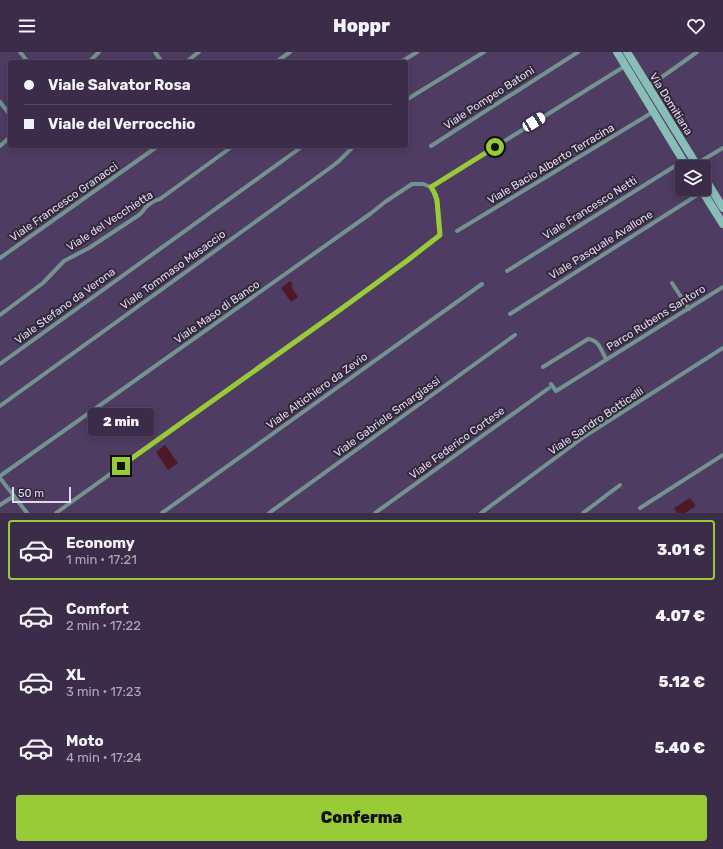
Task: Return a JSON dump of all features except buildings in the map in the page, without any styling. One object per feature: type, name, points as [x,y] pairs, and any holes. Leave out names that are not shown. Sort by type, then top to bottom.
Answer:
[{"type":"main road","name":"Via Domitiana","points":[[617,52],[683,160]]},
{"type":"main road","name":"Via Domitiana","points":[[627,52],[693,160]]},
{"type":"main road","points":[[711,188],[723,208]]},
{"type":"main road","points":[[706,196],[723,224]]},
{"type":"street","points":[[20,52],[26,60]]},
{"type":"street","points":[[91,60],[99,52]]},
{"type":"street","points":[[189,60],[200,52]]},
{"type":"street","points":[[279,60],[290,52]]},
{"type":"street","points":[[404,60],[417,52]]},
{"type":"street","points":[[408,99],[484,52]]},
{"type":"street","name":"Viale Pompeo Batoni","points":[[431,146],[578,52]]},
{"type":"street","points":[[648,87],[697,52]]},
{"type":"street","points":[[56,513],[408,260],[440,235],[436,195],[431,187],[625,66]]},
{"type":"street","points":[[0,102],[8,112]]},
{"type":"street","name":"Viale Bacio Alberto Terracina","points":[[457,231],[653,112]]},
{"type":"street","points":[[0,146],[8,139]]},
{"type":"street","name":"Viale Francesco Granacci","points":[[0,258],[155,148]]},
{"type":"street","name":"Viale del Vecchietta","points":[[0,315],[43,283],[64,261],[89,248],[139,216],[146,207],[160,199],[230,148]]},
{"type":"street","name":"Viale Stefano da Verona","points":[[0,364],[300,148]]},
{"type":"street","name":"Viale Tommaso Masaccio","points":[[0,406],[340,161],[352,148]]},
{"type":"street","points":[[706,160],[723,148]]},
{"type":"street","name":"Viale Francesco Netti","points":[[507,271],[675,170]]},
{"type":"street","name":"Viale Maso di Banco","points":[[0,478],[385,202],[412,184],[418,183],[431,187]]},
{"type":"street","name":"Viale Pasquale Avallone","points":[[510,314],[693,196]]},
{"type":"street","points":[[672,283],[689,309]]},
{"type":"street","name":"Viale Altichiero da Zevio","points":[[162,513],[482,284]]},
{"type":"street","name":"Parco Rubens Santoro","points":[[543,367],[588,339],[598,343],[606,359],[723,287]]},
{"type":"street","name":"Viale Gabriele Smargiassi","points":[[269,513],[515,335]]},
{"type":"street","name":"Viale Sandro Botticelli","points":[[482,513],[585,436],[723,348]]},
{"type":"street","name":"Viale Federico Cortese","points":[[375,513],[550,386],[556,391],[606,359]]},
{"type":"street","points":[[640,508],[723,455]]},
{"type":"street","points":[[0,478],[27,513]]},
{"type":"street","points":[[583,513],[620,485]]},
{"type":"street","points":[[0,505],[14,496]]},
{"type":"shaded area","points":[[290,281],[293,285],[291,286],[298,297],[291,302],[281,288]]},
{"type":"shaded area","points":[[165,445],[178,463],[168,470],[156,452]]},
{"type":"shaded area","points":[[690,498],[696,506],[685,513],[677,513],[674,508]]},
{"type":"route","points":[[121,466],[337,312],[440,235],[437,200],[431,187],[495,147]]}]
